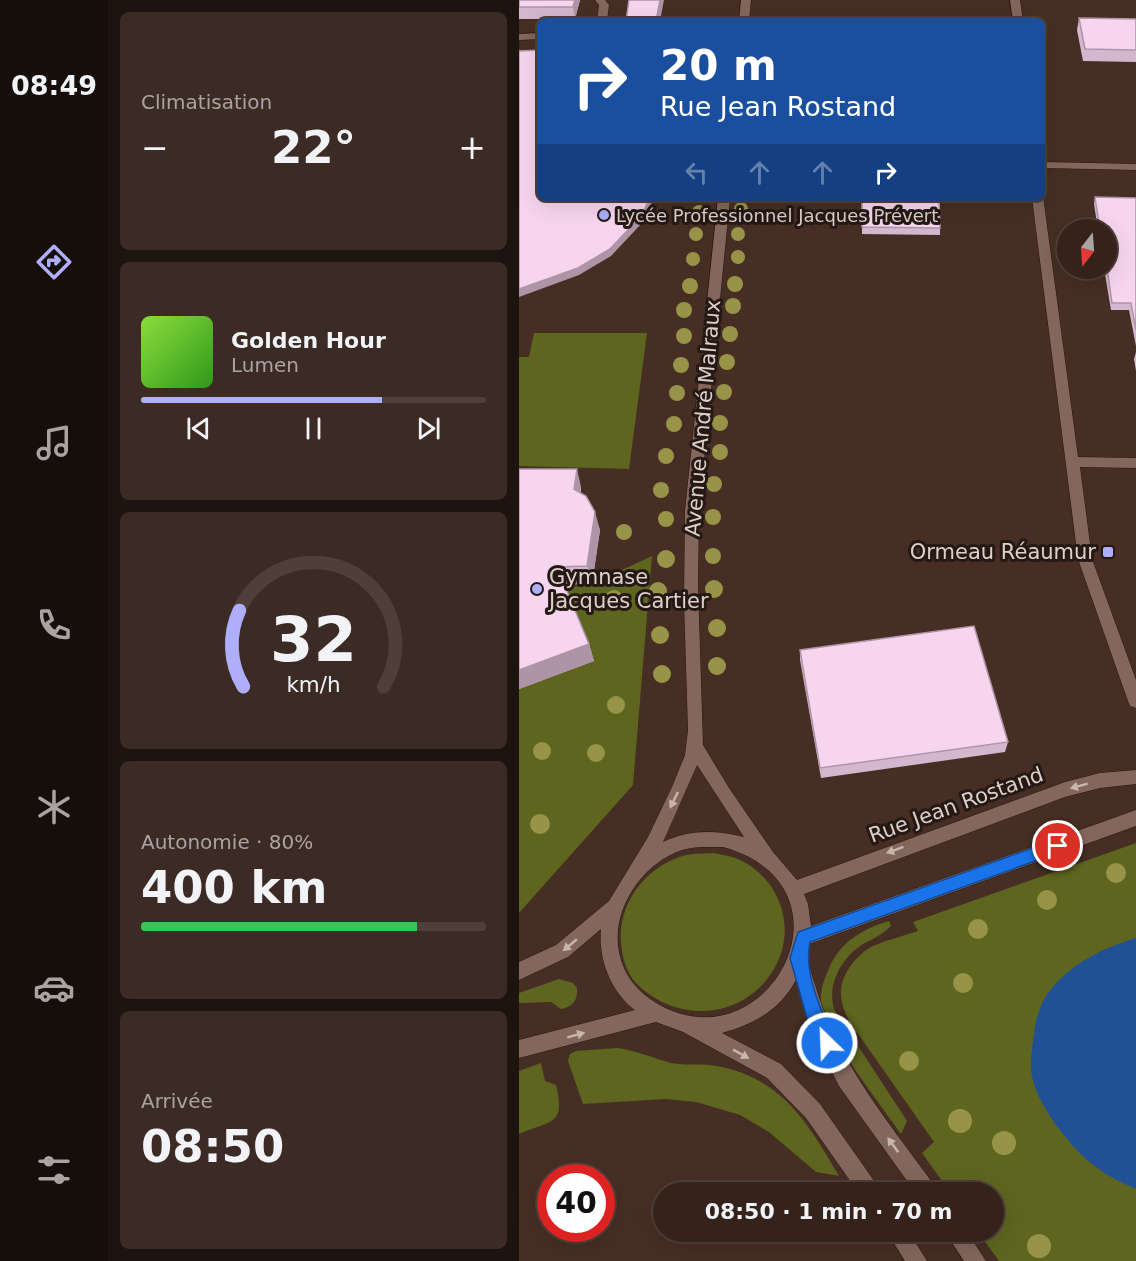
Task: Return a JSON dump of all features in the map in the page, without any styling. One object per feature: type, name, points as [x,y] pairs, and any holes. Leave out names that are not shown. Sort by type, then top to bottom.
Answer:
[{"type":"street","points":[[600,0],[604,5],[602,18]]},
{"type":"street","points":[[744,18],[746,0]]},
{"type":"street","points":[[1015,0],[1018,18]]},
{"type":"street","points":[[519,37],[537,36]]},
{"type":"street","points":[[1045,165],[1136,167]]},
{"type":"street","name":"Avenue André Malraux","points":[[695,746],[690,550],[694,472],[724,201]]},
{"type":"street","points":[[1038,201],[1085,560],[1136,701]]},
{"type":"street","points":[[1074,462],[1136,463]]},
{"type":"street","points":[[695,746],[723,793],[767,856]]},
{"type":"street","points":[[641,866],[664,850],[690,840],[717,838],[744,843],[767,856],[783,870],[795,889],[803,912],[804,937],[798,958],[782,987],[757,1010],[725,1024],[690,1026],[671,1022],[654,1014],[630,994],[614,968],[609,937],[614,907],[625,885],[641,866],[678,792],[695,746]]},
{"type":"street","name":"Rue Jean Rostand","points":[[795,889],[874,858],[1065,790],[1114,777],[1136,777]]},
{"type":"street","points":[[804,937],[1136,818]]},
{"type":"street","points":[[519,971],[562,951],[614,907]]},
{"type":"street","points":[[798,958],[818,1025],[846,1078],[920,1182]]},
{"type":"street","points":[[519,1049],[654,1014]]},
{"type":"street","points":[[690,1026],[774,1071],[813,1111],[863,1182]]},
{"type":"street","points":[[904,1242],[917,1261]]},
{"type":"street","points":[[962,1242],[976,1261]]},
{"type":"green space","points":[[534,333],[647,333],[629,469],[519,466],[519,357],[529,357]]},
{"type":"green space","points":[[652,556],[633,785],[519,913],[519,689],[564,588],[592,584]]},
{"type":"green space","points":[[1136,843],[1136,1261],[999,1261],[985,1242],[1004,1242],[1004,1182],[943,1182],[922,1153],[934,1142],[849,1021],[841,998],[844,977],[862,953],[873,946],[918,931],[913,922]]},
{"type":"green space","points":[[714,853],[740,860],[754,868],[774,892],[781,906],[784,921],[781,952],[775,967],[762,985],[747,998],[710,1011],[671,1006],[653,997],[633,979],[624,958],[621,927],[630,899],[638,887],[659,867],[686,855]]},
{"type":"green space","points":[[889,921],[891,926],[888,929],[855,950],[842,964],[834,981],[832,1000],[834,1009],[907,1121],[901,1134],[842,1050],[824,1015],[821,1002],[825,979],[840,949],[871,927]]},
{"type":"green space","points":[[559,979],[573,983],[577,988],[576,999],[569,1007],[561,1009],[551,1002],[519,1003],[519,993]]},
{"type":"green space","points":[[618,1048],[671,1063],[717,1066],[740,1072],[759,1081],[776,1092],[804,1121],[839,1176],[816,1172],[769,1132],[740,1115],[696,1102],[666,1099],[583,1104],[568,1061],[570,1054],[576,1051]]},
{"type":"green space","points":[[541,1063],[545,1081],[556,1085],[559,1098],[557,1115],[547,1123],[519,1134],[519,1071]]},
{"type":"water","points":[[1136,938],[1136,1189],[1096,1167],[1065,1136],[1038,1095],[1033,1082],[1031,1062],[1037,1016],[1048,993],[1057,982],[1088,958]]},
{"type":"building","points":[[519,0],[575,0],[573,7],[519,7]]},
{"type":"building","points":[[629,0],[660,0],[657,18],[626,18]]},
{"type":"building","points":[[1079,18],[1136,19],[1136,50],[1085,49]]},
{"type":"building","points":[[537,50],[537,201],[648,201],[641,216],[610,249],[578,268],[519,289],[519,51]]},
{"type":"building","points":[[1095,197],[1136,198],[1136,330],[1131,303],[1112,303],[1109,279],[1117,279],[1117,219],[1098,219]]},
{"type":"building","points":[[862,201],[939,201],[940,228],[862,227]]},
{"type":"building","name":"Gymnase Jacques Cartier","points":[[519,469],[577,469],[574,489],[586,496],[595,512],[587,566],[557,567],[589,644],[519,670]]},
{"type":"building","points":[[974,626],[1008,742],[820,768],[800,650]]},
{"type":"place","name":"Lycée Professionnel Jacques Prévert","points":[[604,215]]},
{"type":"place","name":"Ormeau Réaumur","points":[[1108,552]]},
{"type":"place","name":"Gymnase Jacques Cartier","points":[[537,589]]},
{"type":"route","points":[[827,1043],[818,1025],[798,958],[804,937],[1058,846]]}]
